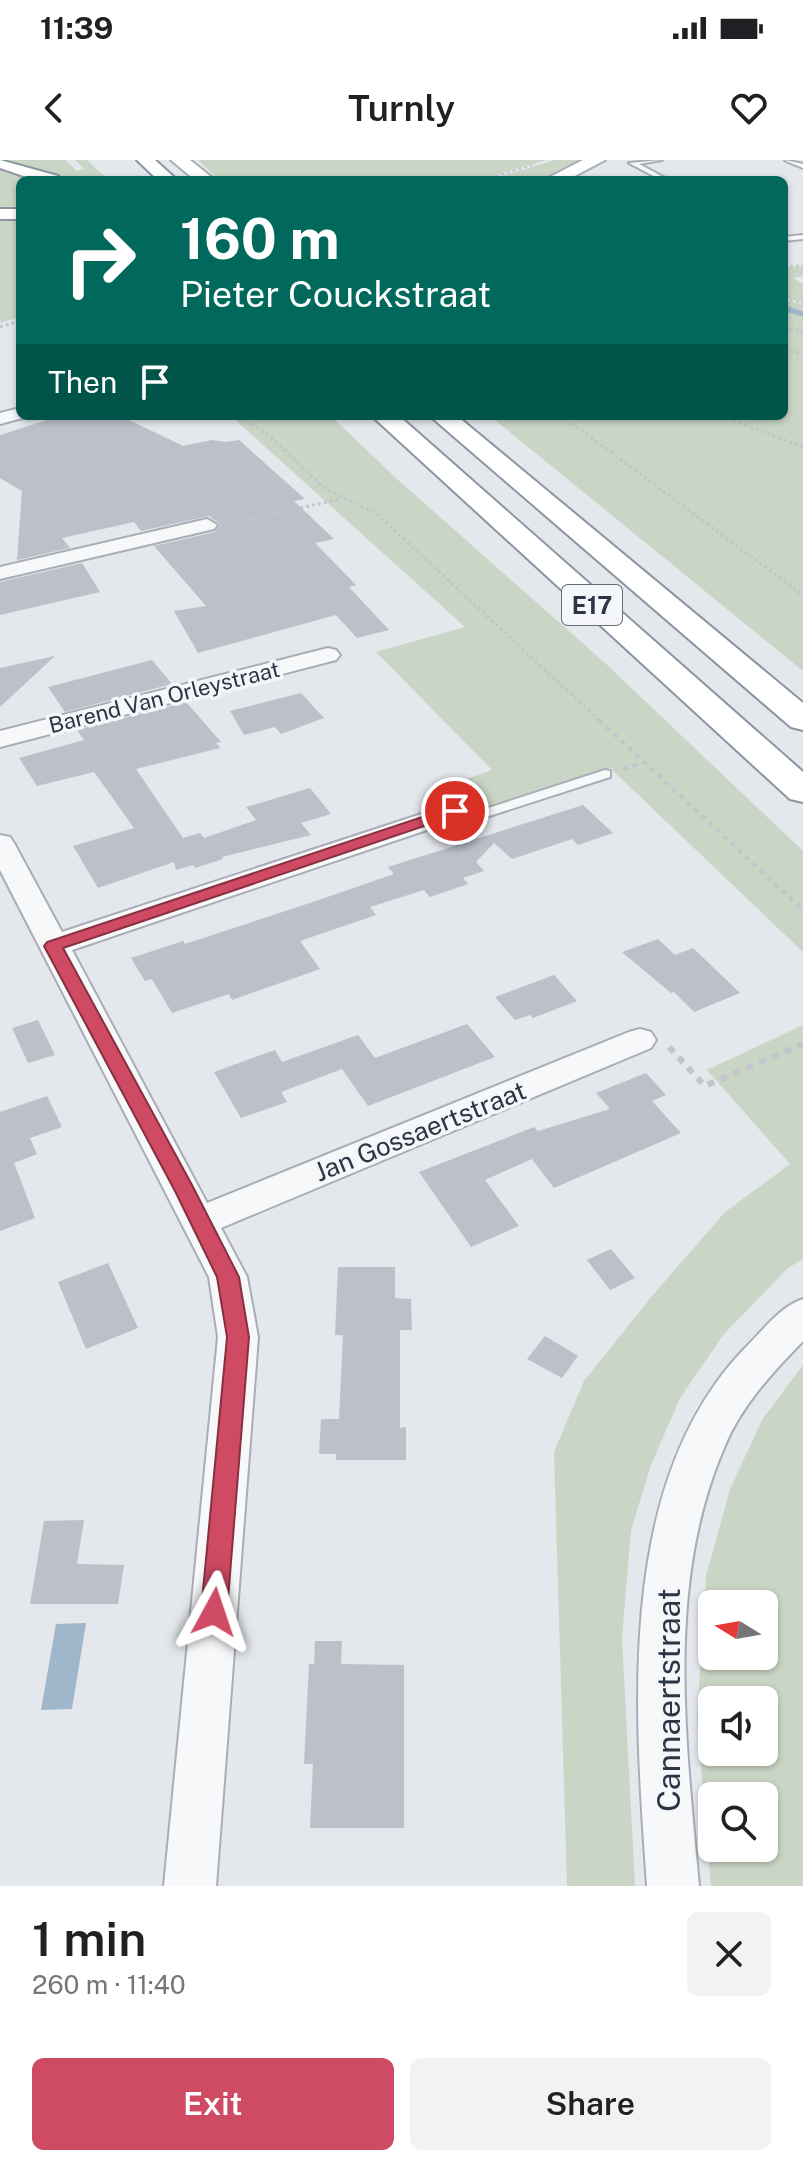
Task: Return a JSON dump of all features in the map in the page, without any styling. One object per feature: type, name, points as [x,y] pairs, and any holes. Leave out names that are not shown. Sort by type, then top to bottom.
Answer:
[{"type":"main road","points":[[145,160],[163,176]]},
{"type":"main road","points":[[179,160],[201,176]]},
{"type":"main road","points":[[562,176],[597,160]]},
{"type":"main road","points":[[0,163],[40,176]]},
{"type":"main road","name":"E17","points":[[388,420],[803,791]]},
{"type":"main road","name":"E17","points":[[447,420],[803,720]]},
{"type":"street","points":[[0,573],[207,525]]},
{"type":"street","name":"Barend Van Orleystraat","points":[[0,739],[328,655]]},
{"type":"street","points":[[53,946],[455,811]]},
{"type":"street","points":[[0,843],[228,1277],[238,1337],[190,1886]]},
{"type":"street","name":"Jan Gossaertstraat","points":[[200,1221],[640,1040]]},
{"type":"street","name":"Cannaertstraat","points":[[673,1886],[661,1687],[666,1574],[675,1522],[695,1461],[727,1398],[774,1340],[803,1315]]},
{"type":"lane","points":[[658,176],[632,163],[659,160]]},
{"type":"lane","points":[[788,160],[803,166]]},
{"type":"lane","points":[[455,811],[480,815],[605,774]]},
{"type":"path","points":[[497,176],[537,164]]},
{"type":"path","points":[[247,420],[273,439],[324,488],[376,513],[803,910]]},
{"type":"path","points":[[567,420],[803,595]]},
{"type":"path","points":[[732,420],[803,447]]},
{"type":"path","points":[[207,525],[342,499]]},
{"type":"path","points":[[640,1040],[662,1040],[705,1086],[803,1044]]},
{"type":"green space","points":[[4,160],[65,160],[77,171],[84,169],[75,160],[87,160],[104,176],[53,176]]},
{"type":"green space","points":[[198,160],[546,160],[492,176],[215,176]]},
{"type":"green space","points":[[555,160],[586,160],[551,176],[502,176]]},
{"type":"green space","points":[[0,168],[23,176],[16,176],[16,211],[0,211]]},
{"type":"green space","points":[[0,217],[16,217],[16,318],[0,323]]},
{"type":"green space","points":[[803,266],[803,276],[793,278],[803,284],[803,302],[788,299],[788,268]]},
{"type":"green space","points":[[788,302],[803,304],[803,671],[495,420],[788,420]]},
{"type":"green space","points":[[235,420],[335,420],[397,479],[604,662],[803,851],[803,952],[609,767],[472,811],[449,785],[492,770],[376,652],[465,627]]},
{"type":"green space","points":[[803,1025],[803,1259],[788,1268],[724,1334],[680,1398],[651,1465],[631,1530],[622,1638],[635,1886],[567,1886],[554,1452],[584,1381],[652,1296],[725,1212],[790,1164],[707,1070]]},
{"type":"green space","points":[[803,1365],[803,1886],[711,1886],[709,1862],[778,1862],[778,1782],[702,1782],[701,1766],[778,1766],[778,1686],[699,1686],[700,1670],[778,1670],[778,1590],[705,1590],[706,1576],[730,1489],[762,1420]]},
{"type":"water","points":[[86,1623],[72,1709],[41,1710],[56,1624]]},
{"type":"building","points":[[47,420],[129,420],[183,446],[212,440],[239,440],[305,499],[294,501],[334,539],[315,543],[356,585],[349,587],[389,630],[357,638],[336,615],[198,653],[174,611],[206,606],[154,546],[215,532],[220,524],[209,516],[141,531],[134,522],[62,538],[70,548],[17,560],[22,491],[0,478],[0,435]]},
{"type":"building","points":[[82,563],[100,592],[0,615],[0,582]]},
{"type":"building","points":[[55,656],[0,707],[0,668]]},
{"type":"building","points":[[152,660],[172,684],[65,712],[48,687]]},
{"type":"building","points":[[301,693],[324,718],[281,734],[275,727],[244,735],[230,711]]},
{"type":"building","points":[[186,702],[221,742],[216,743],[220,748],[136,769],[183,838],[200,833],[204,838],[256,820],[246,807],[310,788],[331,814],[301,823],[311,835],[222,857],[195,868],[193,865],[176,870],[174,862],[98,888],[73,846],[134,828],[94,772],[37,786],[19,758],[84,740],[77,730]]},
{"type":"building","points":[[583,805],[613,833],[578,845],[572,839],[512,859],[494,843],[476,862],[484,871],[463,878],[468,884],[430,897],[424,890],[370,907],[376,915],[300,941],[320,969],[232,1000],[229,994],[172,1013],[152,979],[145,981],[131,958],[183,941],[185,944],[310,903],[394,874],[388,867]]},
{"type":"building","points":[[658,939],[675,955],[693,948],[740,993],[694,1012],[674,992],[671,993],[622,952]]},
{"type":"building","points":[[554,975],[577,1001],[533,1018],[530,1015],[515,1020],[495,997]]},
{"type":"building","points":[[38,1020],[55,1055],[28,1063],[12,1028]]},
{"type":"building","points":[[467,1024],[495,1057],[368,1106],[342,1069],[281,1092],[287,1102],[241,1118],[214,1072],[275,1050],[282,1062],[358,1035],[375,1058]]},
{"type":"building","points":[[646,1073],[666,1095],[652,1101],[681,1133],[554,1188],[532,1159],[485,1180],[519,1226],[471,1247],[419,1172],[534,1127],[538,1131],[610,1109],[596,1093]]},
{"type":"building","points":[[47,1096],[62,1127],[30,1138],[37,1154],[14,1163],[35,1218],[0,1231],[0,1112]]},
{"type":"building","points":[[611,1249],[635,1278],[610,1290],[587,1260]]},
{"type":"building","points":[[108,1263],[138,1328],[86,1349],[58,1282]]},
{"type":"building","points":[[338,1267],[395,1267],[395,1298],[411,1299],[412,1330],[400,1330],[400,1428],[406,1427],[406,1460],[336,1460],[336,1454],[319,1454],[321,1419],[339,1419],[343,1335],[335,1335]]},
{"type":"building","points":[[545,1336],[578,1356],[562,1378],[527,1359]]},
{"type":"building","points":[[84,1520],[77,1564],[124,1565],[118,1604],[30,1604],[44,1521]]},
{"type":"building","points":[[315,1641],[342,1641],[341,1664],[404,1665],[404,1828],[310,1828],[313,1764],[304,1764],[309,1664],[314,1664]]},
{"type":"waterway","points":[[788,309],[803,314]]},
{"type":"route","points":[[214,1612],[238,1337],[228,1277],[53,946],[455,811]]}]
